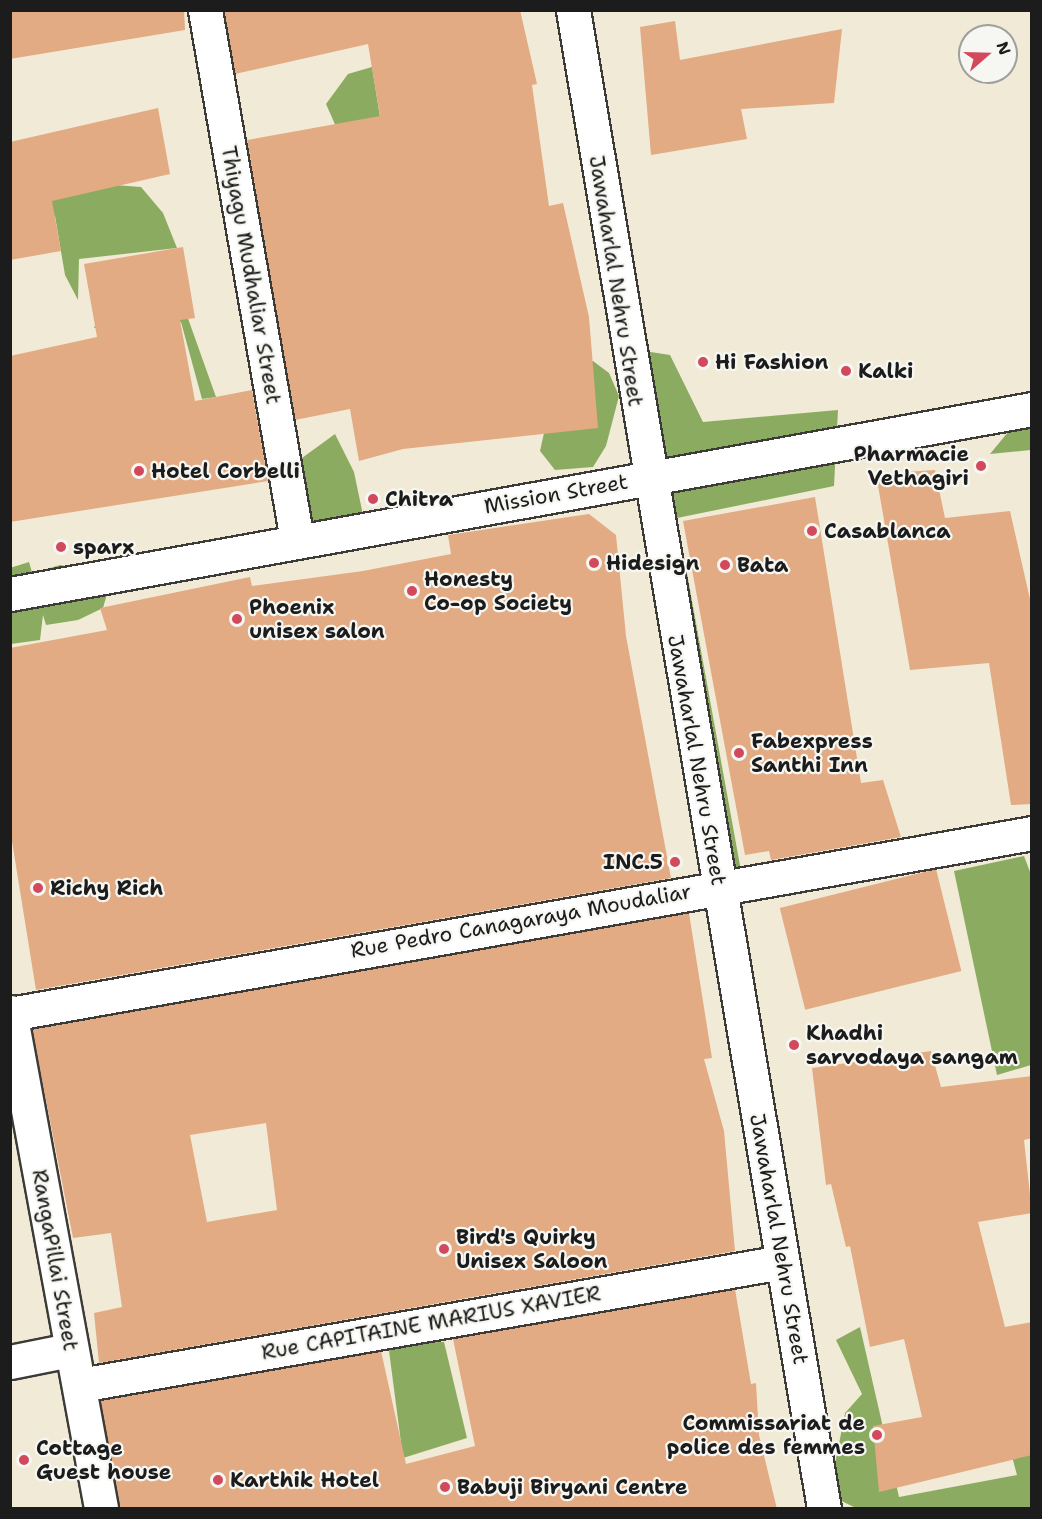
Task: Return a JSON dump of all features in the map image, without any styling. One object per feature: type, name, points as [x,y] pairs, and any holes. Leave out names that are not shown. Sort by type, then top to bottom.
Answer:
[{"type":"street","name":"Thiyagu Mudhaliar Street","points":[[205,10],[297,540]]},
{"type":"street","name":"Jawaharlal Nehru Street","points":[[573,10],[648,477],[824,1509]]},
{"type":"street","name":"Mission Street","points":[[10,594],[297,540],[1032,409]]},
{"type":"street","name":"Rue Pedro Canagaraya Moudaliar","points":[[11,1013],[719,885],[1032,833]]},
{"type":"street","name":"RangaPillai Street","points":[[11,1013],[70,1350],[80,1385],[100,1509]]},
{"type":"street","name":"Rue CAPITAINE MARIUS XAVIER","points":[[80,1385],[782,1262]]},
{"type":"street","points":[[10,1362],[70,1350]]},
{"type":"green space","points":[[372,67],[380,117],[345,147],[326,104],[348,74]]},
{"type":"green space","points":[[35,179],[141,187],[163,213],[177,248],[79,259],[78,300],[65,275],[55,216],[26,211]]},
{"type":"green space","points":[[110,293],[185,310],[216,397],[202,399],[181,322],[94,328]]},
{"type":"green space","points":[[644,351],[670,355],[703,422],[838,410],[834,486],[677,518],[741,871],[722,875]]},
{"type":"green space","points":[[593,361],[609,373],[619,396],[606,446],[593,467],[555,470],[540,451],[559,365]]},
{"type":"green space","points":[[1031,413],[1031,450],[990,454],[1022,415]]},
{"type":"green space","points":[[335,434],[354,472],[363,515],[308,523],[291,466]]},
{"type":"green space","points":[[29,562],[41,603],[37,572],[60,565],[87,570],[109,587],[103,608],[78,620],[46,625],[43,615],[40,640],[11,644],[10,568]]},
{"type":"green space","points":[[1024,856],[1032,877],[1031,1065],[997,1075],[954,871]]},
{"type":"green space","points":[[860,1327],[899,1497],[1017,1475],[995,1394],[1017,1397],[1031,1457],[1031,1508],[856,1508],[829,1495],[845,1413],[862,1394],[836,1340]]},
{"type":"green space","points":[[444,1342],[467,1438],[403,1458],[388,1343]]},
{"type":"building","points":[[10,10],[184,10],[185,30],[10,59]]},
{"type":"building","points":[[224,10],[520,10],[537,84],[532,85],[549,206],[563,203],[589,317],[598,428],[403,449],[359,461],[350,409],[295,420],[247,140],[380,116],[368,44],[235,74]]},
{"type":"building","points":[[675,21],[680,60],[842,29],[834,103],[741,109],[747,139],[651,155],[640,27]]},
{"type":"building","points":[[158,108],[170,174],[52,201],[61,251],[10,260],[10,142]]},
{"type":"building","points":[[183,247],[195,318],[180,320],[195,401],[252,390],[268,481],[10,522],[10,356],[97,337],[84,264]]},
{"type":"building","points":[[935,470],[945,518],[1010,511],[1032,608],[1032,804],[1011,805],[989,663],[910,670],[876,474]]},
{"type":"building","points":[[815,497],[861,783],[883,780],[901,837],[771,860],[769,851],[745,855],[683,521]]},
{"type":"building","points":[[589,514],[616,535],[626,636],[671,878],[36,990],[10,829],[10,648],[107,630],[100,608],[250,577],[252,586],[363,571],[451,554],[448,535]]},
{"type":"building","points":[[936,869],[961,971],[805,1010],[780,908]]},
{"type":"building","points":[[689,913],[712,1058],[704,1059],[724,1131],[735,1251],[99,1363],[94,1313],[122,1307],[111,1233],[73,1238],[32,1029]],"holes":[[[266,1123],[277,1210],[207,1222],[190,1135]]]},
{"type":"building","points":[[931,1051],[941,1087],[1032,1076],[1032,1138],[1024,1140],[1032,1213],[978,1222],[1005,1327],[1032,1322],[1032,1455],[879,1492],[873,1426],[922,1417],[904,1339],[870,1347],[850,1246],[846,1247],[831,1184],[826,1185],[812,1068]]},
{"type":"building","points":[[735,1289],[751,1384],[756,1383],[759,1435],[777,1509],[119,1509],[100,1401],[381,1351],[406,1464],[475,1446],[453,1339]]},
{"type":"place","name":"Hi Fashion","points":[[703,362]]},
{"type":"place","name":"Kalki","points":[[846,371]]},
{"type":"place","name":"Pharmacie Vethagiri","points":[[981,466]]},
{"type":"place","name":"Hotel Corbelli","points":[[139,471]]},
{"type":"place","name":"Chitra","points":[[373,499]]},
{"type":"place","name":"Casablanca","points":[[812,531]]},
{"type":"place","name":"sparx","points":[[61,547]]},
{"type":"place","name":"Hidesign","points":[[594,563]]},
{"type":"place","name":"Bata","points":[[725,565]]},
{"type":"place","name":"Honesty Co-op Society","points":[[412,591]]},
{"type":"place","name":"Phoenix unisex salon","points":[[237,619]]},
{"type":"place","name":"Fabexpress Santhi Inn","points":[[739,753]]},
{"type":"place","name":"INC.5","points":[[675,862]]},
{"type":"place","name":"Richy Rich","points":[[38,888]]},
{"type":"place","name":"Khadhi sarvodaya sangam","points":[[794,1045]]},
{"type":"place","name":"Bird's Quirky Unisex Saloon","points":[[444,1249]]},
{"type":"place","name":"Commissariat de police des femmes","points":[[877,1435]]},
{"type":"place","name":"Cottage Guest house","points":[[24,1460]]},
{"type":"place","name":"Karthik Hotel","points":[[218,1480]]},
{"type":"place","name":"Babuji Biryani Centre","points":[[445,1487]]}]
